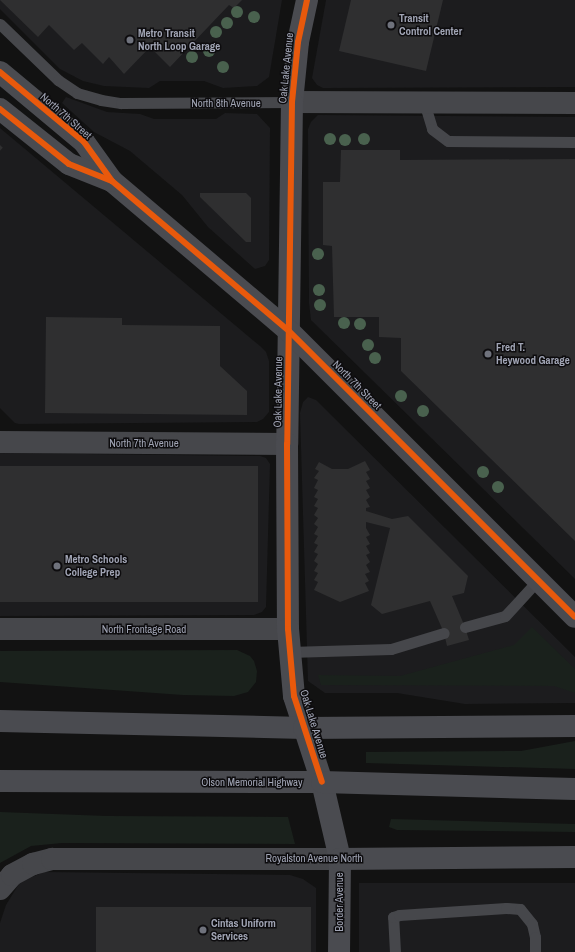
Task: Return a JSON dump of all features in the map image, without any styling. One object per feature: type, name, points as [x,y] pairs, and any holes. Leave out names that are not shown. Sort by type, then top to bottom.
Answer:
[{"type":"main road","name":"Oak Lake Avenue","points":[[307,0],[298,42],[292,102],[287,444],[288,629],[294,696],[322,782]]},
{"type":"main road","name":"North 7th Street","points":[[0,72],[84,142],[112,181],[289,331],[575,617]]},
{"type":"main road","name":"North 7th Street","points":[[0,109],[69,164],[112,181]]},
{"type":"main road","points":[[0,721],[304,728],[575,726]]},
{"type":"main road","name":"Olson Memorial Highway","points":[[0,781],[322,782],[575,789]]},
{"type":"main road","name":"Border Avenue","points":[[322,782],[340,859],[339,952]]},
{"type":"main road","name":"Royalston Avenue North","points":[[340,859],[575,857]]},
{"type":"street","name":"North 8th Avenue","points":[[292,102],[575,103]]},
{"type":"street","name":"North 7th Avenue","points":[[0,442],[287,444]]},
{"type":"street","name":"North Frontage Road","points":[[0,629],[288,629]]},
{"type":"street","name":"Royalston Avenue North","points":[[0,889],[12,875],[33,864],[52,859],[340,859]]},
{"type":"lane","name":"North 8th Avenue","points":[[0,24],[58,80],[77,93],[101,100],[121,103],[292,102]]},
{"type":"lane","points":[[424,102],[432,129],[448,141],[575,142]]},
{"type":"lane","points":[[465,627],[505,616],[538,580]]},
{"type":"lane","points":[[289,652],[391,649],[444,633]]},
{"type":"lane","points":[[395,952],[393,918],[399,915],[506,908],[520,909],[532,924],[535,937],[535,952]]},
{"type":"shaded area","points":[[0,0],[282,0],[269,77],[257,86],[223,88],[204,81],[160,81],[149,88],[104,86],[83,81],[60,69],[0,9]]},
{"type":"shaded area","points":[[326,0],[575,0],[575,87],[323,88],[317,85],[312,78]]},
{"type":"shaded area","points":[[66,97],[107,112],[140,114],[154,119],[216,119],[225,113],[257,114],[270,128],[269,260],[265,266],[255,269],[208,227],[182,195],[130,151],[94,132],[62,103]]},
{"type":"shaded area","name":"Fred T. Heywood Garage","points":[[318,115],[575,117],[575,579],[311,320],[309,303],[308,129],[311,122]]},
{"type":"shaded area","points":[[0,128],[266,352],[269,361],[269,412],[263,419],[257,422],[19,424],[15,423],[0,408]]},
{"type":"shaded area","points":[[308,397],[316,400],[575,657],[575,703],[465,704],[397,693],[325,693],[308,681],[300,413],[303,402]]},
{"type":"shaded area","points":[[0,453],[260,456],[266,458],[270,464],[266,607],[262,612],[254,615],[0,616]]},
{"type":"shaded area","points":[[532,627],[575,669],[575,693],[554,686],[321,685],[318,675],[400,676],[514,645]]},
{"type":"shaded area","points":[[237,650],[250,656],[254,661],[257,671],[256,682],[248,692],[234,696],[183,695],[0,682],[0,651]]},
{"type":"shaded area","points":[[575,741],[575,769],[366,763],[366,752],[521,751]]},
{"type":"shaded area","points":[[0,812],[107,816],[288,817],[295,844],[62,843],[31,846],[0,863]]},
{"type":"shaded area","points":[[391,819],[575,824],[575,832],[397,830],[389,827]]},
{"type":"shaded area","points":[[44,872],[290,875],[303,879],[316,888],[316,952],[0,952],[0,923],[6,905],[20,882]]},
{"type":"shaded area","points":[[359,883],[575,883],[575,952],[359,952]]},
{"type":"building","name":"Metro Transit North Loop Garage","points":[[0,0],[242,0],[234,8],[229,5],[170,67],[150,47],[124,74],[109,57],[103,64],[82,43],[74,50],[49,25],[38,37]]},
{"type":"building","name":"Transit Control Center","points":[[351,0],[443,0],[426,71],[339,51]]},
{"type":"building","name":"Fred T. Heywood Garage","points":[[341,150],[400,150],[400,160],[575,159],[575,541],[401,371],[401,338],[379,337],[379,317],[334,317],[332,246],[323,245],[323,182],[340,182]]},
{"type":"building","points":[[200,193],[246,193],[251,198],[251,242],[246,242],[200,197]]},
{"type":"building","points":[[46,317],[122,318],[122,325],[220,326],[220,366],[247,391],[247,415],[45,413]]},
{"type":"building","points":[[365,461],[370,470],[366,472],[370,479],[366,481],[370,488],[366,490],[370,497],[366,500],[370,507],[366,508],[366,511],[392,519],[408,516],[468,576],[464,593],[452,596],[469,640],[447,646],[444,633],[430,601],[382,614],[371,605],[390,528],[366,522],[366,528],[370,535],[366,537],[370,544],[366,546],[370,553],[366,555],[370,562],[366,565],[370,572],[365,574],[369,581],[365,583],[369,591],[340,602],[314,590],[318,582],[314,580],[318,573],[314,571],[318,564],[314,561],[318,554],[314,552],[318,545],[314,543],[318,536],[314,534],[318,527],[314,524],[318,518],[314,515],[318,508],[314,506],[318,499],[314,497],[318,490],[314,488],[318,480],[314,478],[319,471],[315,469],[319,462],[332,469],[348,469]]},
{"type":"building","points":[[0,466],[258,466],[258,602],[0,602]]},
{"type":"building","name":"Cintas Uniform Services","points":[[96,907],[311,907],[311,952],[96,952]]},
{"type":"cycle path","points":[[307,0],[298,42],[292,102],[287,444],[288,629],[294,696],[322,782]]},
{"type":"cycle path","points":[[0,72],[84,142],[112,181],[289,331],[575,617]]},
{"type":"cycle path","points":[[0,109],[69,164],[112,181]]},
{"type":"place","name":"Transit Control Center","points":[[391,25]]},
{"type":"place","name":"Metro Transit North Loop Garage","points":[[130,40]]},
{"type":"place","name":"Fred T. Heywood Garage","points":[[488,354]]},
{"type":"place","name":"Metro Schools College Prep","points":[[57,566]]},
{"type":"place","name":"Cintas Uniform Services","points":[[203,930]]}]
